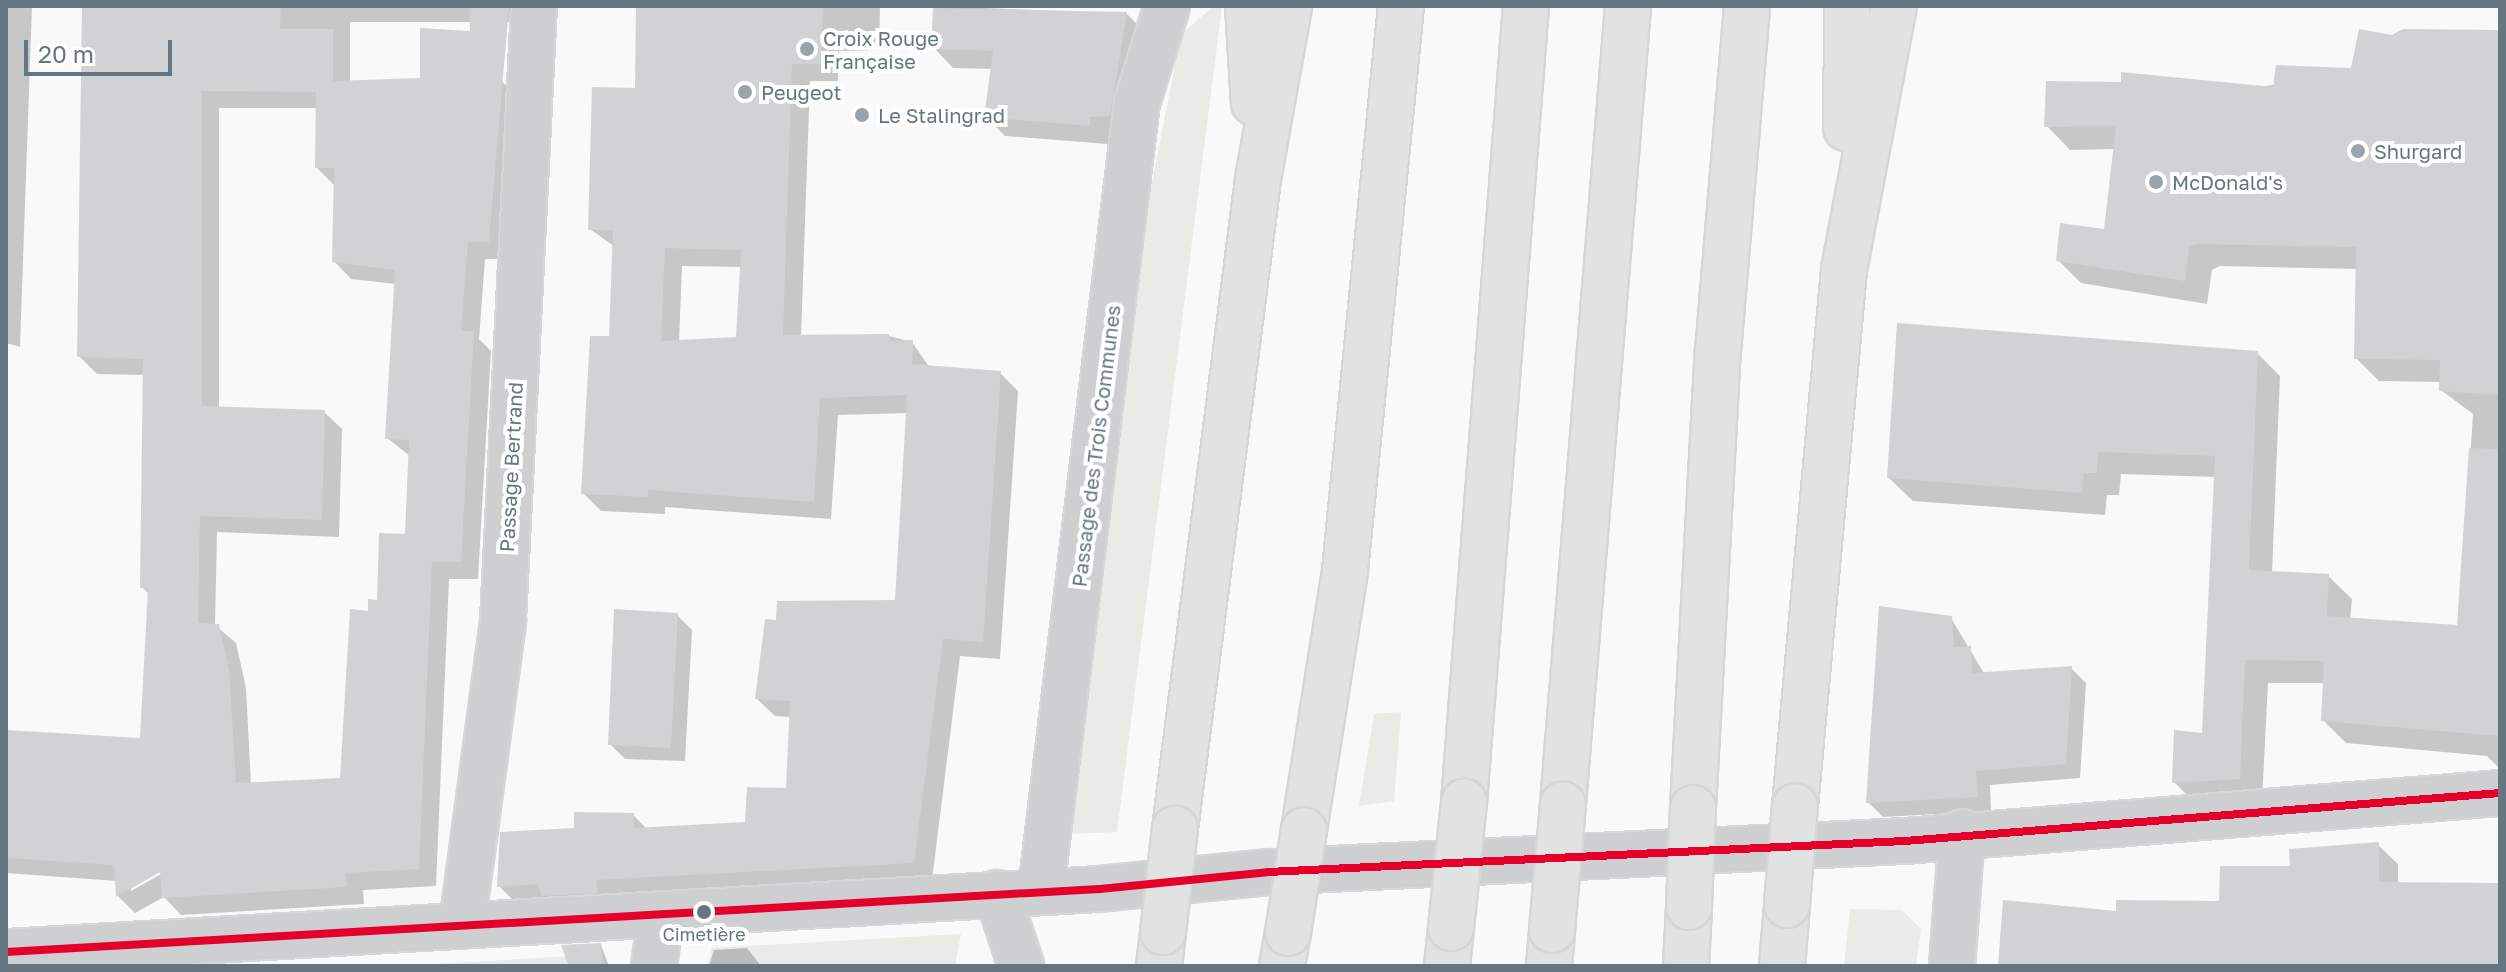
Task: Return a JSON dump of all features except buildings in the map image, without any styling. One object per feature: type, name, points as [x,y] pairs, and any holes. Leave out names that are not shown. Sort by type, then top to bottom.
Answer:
[{"type":"main road","points":[[1248,6],[1258,179]]},
{"type":"main road","points":[[1161,949],[1258,179],[1289,6]]},
{"type":"main road","points":[[1285,949],[1345,570],[1401,6]]},
{"type":"main road","points":[[1449,947],[1464,802],[1526,6]]},
{"type":"main road","points":[[1551,948],[1628,6]]},
{"type":"main road","points":[[1686,966],[1718,352],[1747,6]]},
{"type":"main road","points":[[1782,966],[1844,270],[1847,6]]},
{"type":"main road","points":[[1844,270],[1894,6]]},
{"type":"street","name":"Passage Bertrand","points":[[462,925],[503,620],[534,6]]},
{"type":"street","name":"Passage des Trois Communes","points":[[1041,890],[1137,103],[1167,6]]},
{"type":"street","points":[[6,952],[1099,889],[1853,840],[2500,793]]},
{"type":"street","points":[[1952,966],[1962,832]]},
{"type":"street","points":[[997,893],[1021,965]]},
{"type":"street","points":[[654,966],[661,915]]},
{"type":"shaded area","points":[[1214,6],[1222,6],[1117,832],[1068,834],[1148,203],[1181,34]]},
{"type":"shaded area","points":[[1401,712],[1394,801],[1359,806],[1374,714]]},
{"type":"shaded area","points":[[1850,909],[1902,910],[1921,929],[1916,966],[1844,966]]},
{"type":"shaded area","points":[[961,934],[955,966],[707,966],[712,948]]},
{"type":"shaded area","points":[[602,954],[603,966],[406,966]]},
{"type":"transit line","points":[[6,952],[1099,889],[1268,872],[1905,841],[2500,793]]},
{"type":"place","name":"Croix Rouge Française","points":[[807,49]]},
{"type":"place","name":"Peugeot","points":[[745,92]]},
{"type":"place","name":"Le Stalingrad","points":[[862,115]]},
{"type":"place","name":"Shurgard","points":[[2358,151]]},
{"type":"place","name":"McDonald's","points":[[2156,182]]},
{"type":"place","name":"Cimetière","points":[[704,912]]}]
